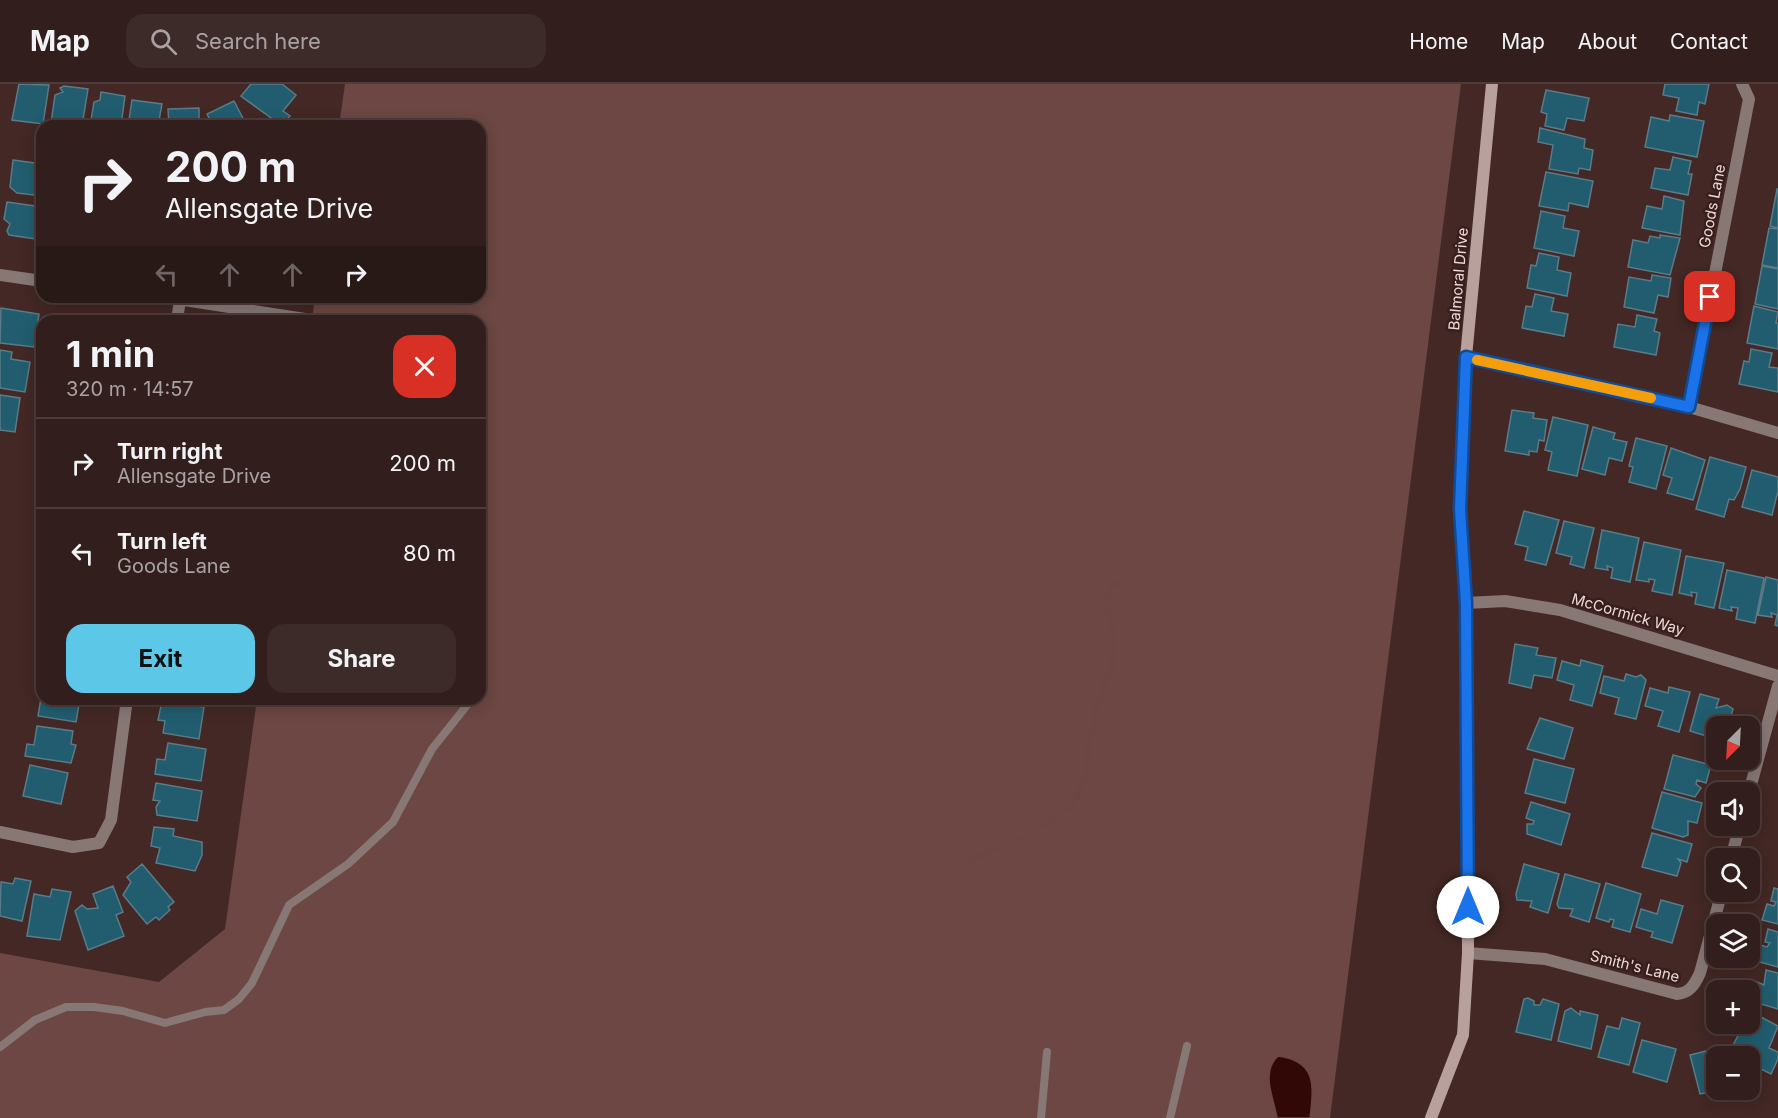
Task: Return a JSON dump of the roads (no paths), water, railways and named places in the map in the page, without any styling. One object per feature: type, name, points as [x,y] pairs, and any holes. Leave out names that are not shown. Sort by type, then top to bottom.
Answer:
[{"type":"street","name":"Balmoral Drive","points":[[1431,1118],[1463,1035],[1468,953],[1466,603],[1460,509],[1466,357],[1492,84]]},
{"type":"street","name":"Goods Lane","points":[[1689,407],[1749,99],[1742,84]]},
{"type":"street","points":[[0,275],[36,280]]},
{"type":"street","points":[[205,303],[280,315]]},
{"type":"street","points":[[1466,357],[1689,407],[1778,433]]},
{"type":"street","name":"McCormick Way","points":[[1466,603],[1506,601],[1560,610],[1778,676]]},
{"type":"street","points":[[1752,782],[1778,686]]},
{"type":"street","points":[[0,832],[73,847],[99,843],[111,820],[126,705]]},
{"type":"street","name":"Smith's Lane","points":[[1468,953],[1545,959],[1677,994],[1684,993],[1696,982],[1700,973],[1719,902]]},
{"type":"lane","points":[[0,1047],[35,1020],[66,1007],[94,1007],[123,1011],[165,1023],[205,1012],[224,1010],[239,999],[252,983],[289,905],[348,864],[393,822],[432,749],[467,705]]},
{"type":"lane","points":[[1170,1118],[1187,1046]]},
{"type":"lane","points":[[1041,1118],[1047,1052]]},
{"type":"waterway","points":[[965,863],[1011,843],[1046,824],[1073,803],[1080,792],[1085,775],[1091,732],[1115,647],[1108,608],[1108,593],[1119,583]]}]
